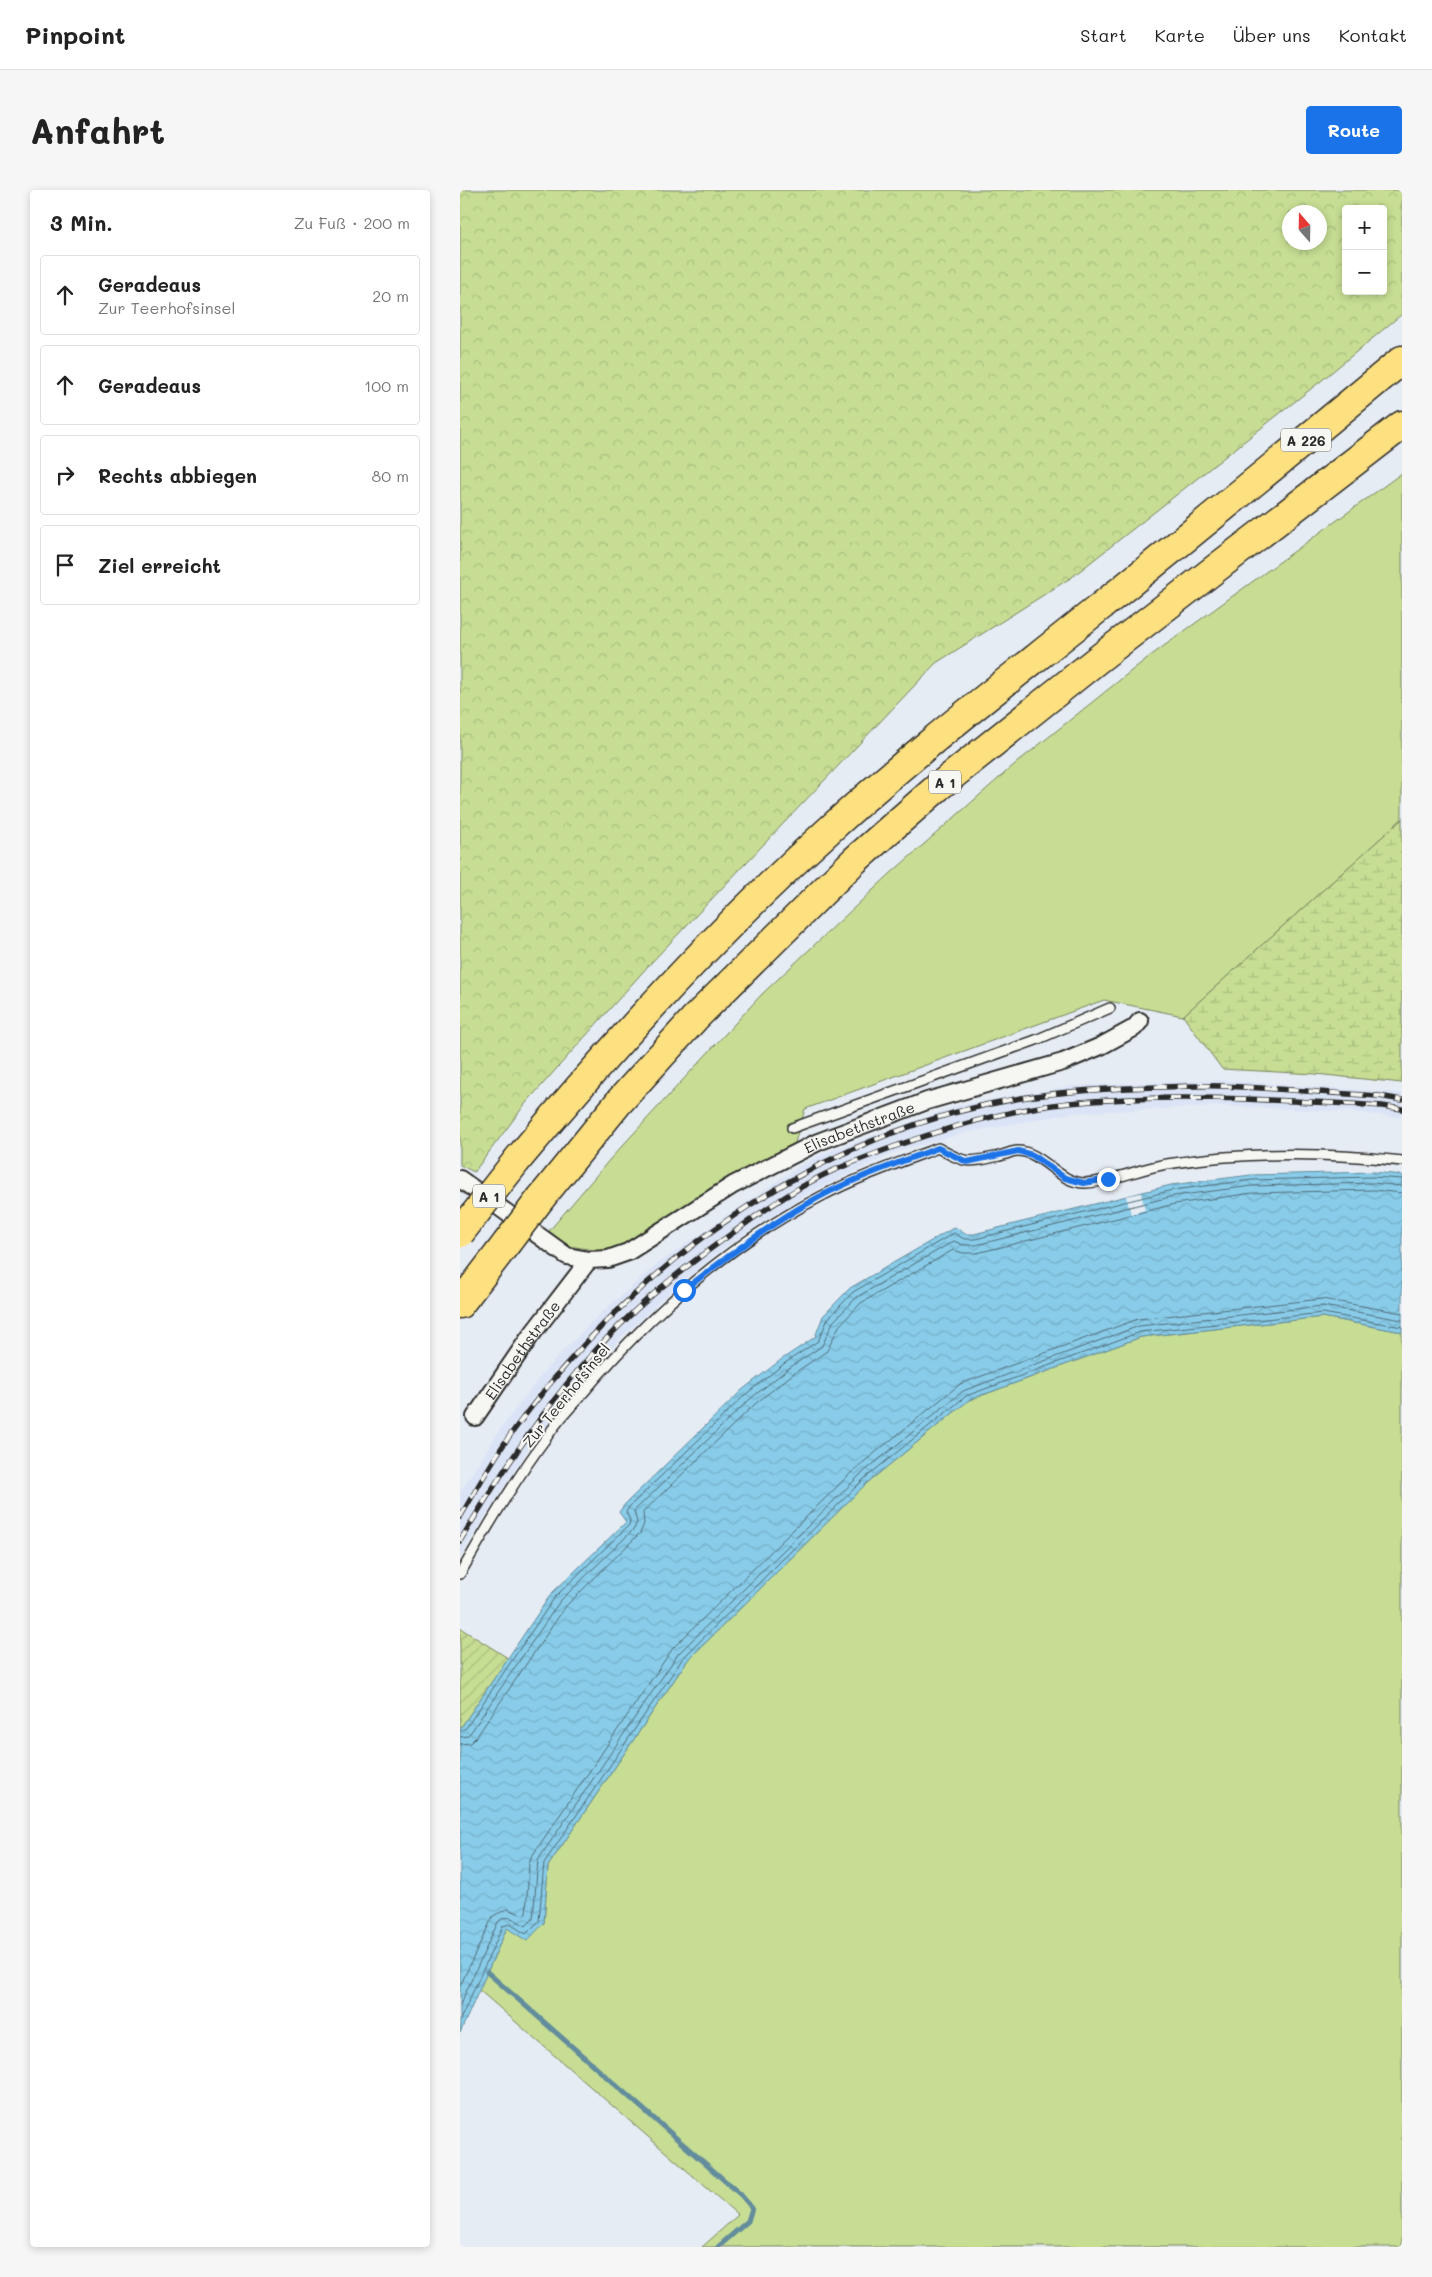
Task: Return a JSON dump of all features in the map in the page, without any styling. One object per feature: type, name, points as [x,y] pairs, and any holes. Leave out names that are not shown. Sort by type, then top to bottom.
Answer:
[{"type":"highway","name":"A 226","points":[[1210,519],[1402,360]]},
{"type":"highway","name":"A 1","points":[[460,1233],[587,1076],[663,992],[743,910],[827,831],[914,756],[1210,519],[1402,374]]},
{"type":"highway","name":"A 1","points":[[460,1304],[541,1198],[619,1102],[695,1018],[855,860],[938,787],[1090,666],[1402,425]]},
{"type":"street","name":"Elisabethstraße","points":[[460,1179],[567,1256],[589,1260],[608,1259],[628,1252],[733,1185],[818,1142],[927,1101],[1063,1062],[1126,1033],[1140,1021]]},
{"type":"street","name":"Elisabethstraße","points":[[475,1417],[529,1338],[589,1260]]},
{"type":"lane","points":[[792,1128],[1036,1040],[1110,1008]]},
{"type":"lane","name":"Zur Teerhofsinsel","points":[[460,1574],[495,1515],[549,1433],[619,1351],[684,1290],[767,1228],[866,1174],[938,1148],[967,1162],[1018,1151],[1032,1155],[1065,1178],[1084,1183],[1108,1179],[1165,1164],[1239,1157],[1363,1156],[1402,1161]]},
{"type":"shaded area","points":[[1220,1080],[1402,1093],[1402,1118],[1353,1112],[1221,1106],[1073,1113],[969,1132],[896,1152],[809,1193],[733,1241],[675,1287],[620,1339],[530,1446],[460,1557],[460,1492],[500,1429],[545,1370],[593,1320],[656,1265],[796,1168],[824,1153],[960,1105],[1071,1086]]},
{"type":"green space","points":[[460,190],[1402,190],[1402,314],[1321,381],[1072,577],[936,663],[649,965],[526,1103],[474,1172],[460,1165]]},
{"type":"green space","points":[[1402,473],[1402,819],[1183,1016],[1104,1000],[805,1109],[794,1146],[626,1246],[601,1251],[569,1246],[549,1231],[611,1158],[762,994],[890,874],[1015,764],[1146,659]]},
{"type":"green space","points":[[1402,819],[1402,1083],[1315,1074],[1222,1069],[1183,1016]]},
{"type":"green space","points":[[1323,1317],[1402,1332],[1402,2247],[702,2247],[738,2215],[479,1990],[507,1928],[544,1923],[548,1866],[687,1661],[867,1483],[969,1400],[1141,1337]]},
{"type":"green space","points":[[460,1628],[508,1658],[460,1729]]},
{"type":"water","points":[[1374,1172],[1402,1175],[1402,1332],[1323,1317],[1141,1337],[969,1400],[867,1483],[687,1661],[548,1866],[544,1923],[527,1941],[507,1928],[460,2033],[460,1729],[551,1594],[626,1522],[619,1512],[625,1504],[742,1390],[782,1359],[815,1337],[823,1316],[850,1288],[955,1227],[965,1234],[974,1234],[1171,1185],[1251,1175]]},
{"type":"pier","points":[[1141,1193],[1145,1210],[1131,1214],[1126,1196]]},
{"type":"waterway","points":[[487,1972],[741,2195],[752,2208],[748,2221],[718,2247]]},
{"type":"railway","points":[[460,1517],[511,1434],[559,1372],[613,1315],[671,1263],[734,1216],[800,1175],[871,1142],[944,1116],[1021,1098],[1091,1090],[1214,1086],[1379,1096],[1402,1100]]},
{"type":"railway","points":[[460,1541],[495,1484],[533,1428],[575,1374],[633,1312],[690,1265],[757,1215],[806,1184],[832,1171],[902,1144],[960,1125],[1014,1112],[1069,1103],[1147,1098],[1186,1098],[1304,1102],[1382,1106],[1402,1109]]},
{"type":"route","points":[[684,1290],[767,1228],[819,1198],[866,1174],[938,1148],[967,1162],[1018,1151],[1032,1155],[1065,1178],[1084,1183],[1108,1179]]}]
